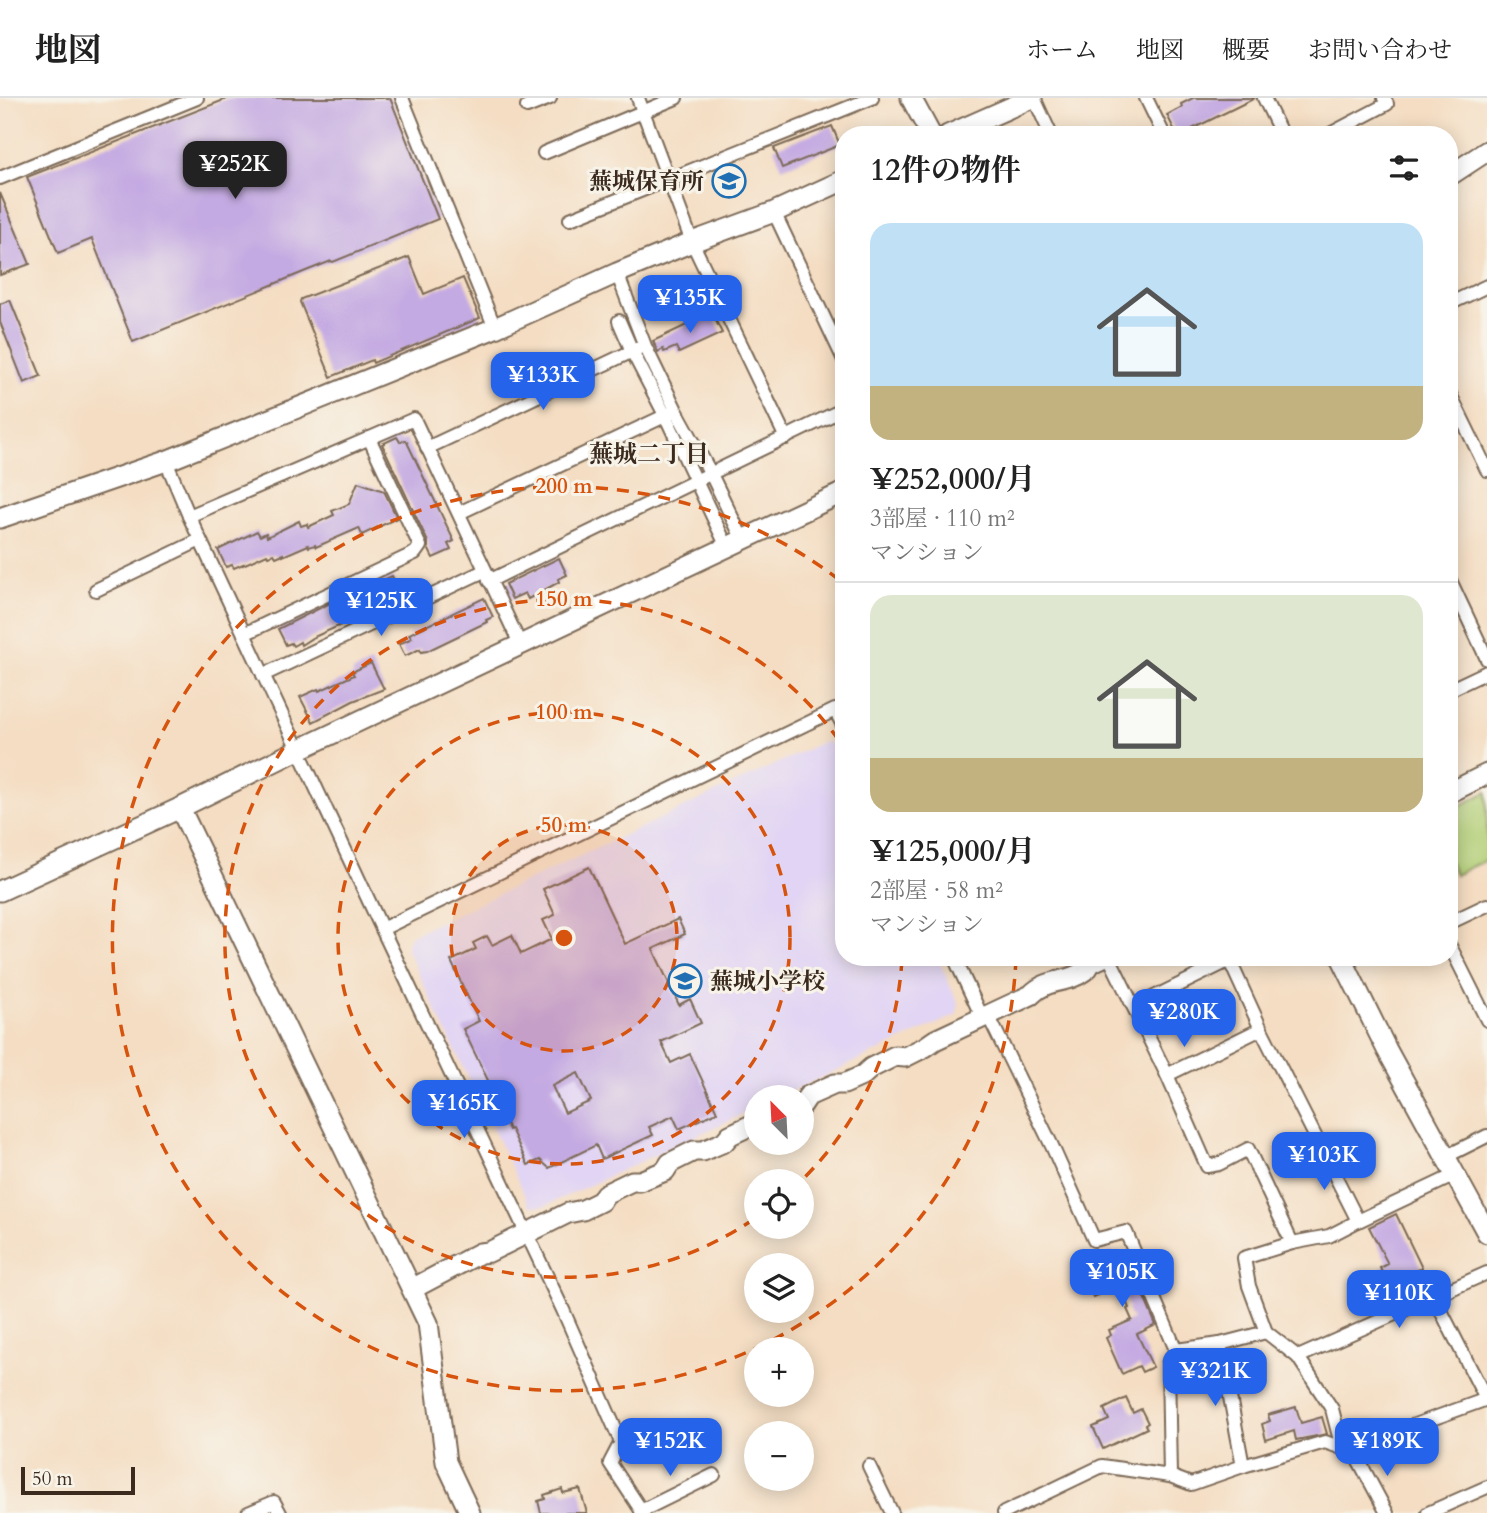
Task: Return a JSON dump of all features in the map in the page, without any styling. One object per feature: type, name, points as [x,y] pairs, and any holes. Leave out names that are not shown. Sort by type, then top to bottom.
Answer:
[{"type":"street","points":[[0,178],[197,98]]},
{"type":"street","points":[[402,98],[495,328]]},
{"type":"street","points":[[527,107],[550,98]]},
{"type":"street","points":[[638,98],[692,242],[786,438]]},
{"type":"street","points":[[544,153],[676,98]]},
{"type":"street","points":[[570,219],[872,98]]},
{"type":"street","points":[[911,98],[926,126]]},
{"type":"street","points":[[965,126],[1009,103],[1033,98],[1047,126]]},
{"type":"street","points":[[1146,98],[1160,126]]},
{"type":"street","points":[[1264,98],[1278,126]]},
{"type":"street","points":[[1345,126],[1387,104],[1384,98]]},
{"type":"street","points":[[1458,170],[1487,152]]},
{"type":"street","points":[[0,518],[166,461],[495,328],[617,273],[774,212],[835,184]]},
{"type":"street","points":[[774,212],[835,341]]},
{"type":"street","points":[[617,273],[695,480],[735,543]]},
{"type":"street","points":[[1458,300],[1487,286]]},
{"type":"street","points":[[619,321],[632,351],[710,472],[735,543]]},
{"type":"street","points":[[427,448],[645,346]]},
{"type":"street","points":[[1458,410],[1487,470]]},
{"type":"street","points":[[459,513],[671,413]]},
{"type":"street","points":[[263,675],[487,576],[835,414]]},
{"type":"street","points":[[189,516],[414,419],[521,646]]},
{"type":"street","points":[[244,634],[415,553],[420,546],[369,438]]},
{"type":"street","points":[[166,461],[298,750],[563,1310],[621,1442],[610,1463],[642,1512],[714,1475]]},
{"type":"street","points":[[0,891],[835,496]]},
{"type":"street","points":[[96,590],[200,540]]},
{"type":"street","points":[[1458,597],[1487,659]]},
{"type":"street","points":[[1458,686],[1487,672]]},
{"type":"street","points":[[382,929],[835,710]]},
{"type":"street","points":[[1458,788],[1487,774]]},
{"type":"street","points":[[180,808],[428,1323],[446,1462],[470,1513]]},
{"type":"street","points":[[1458,919],[1487,905]]},
{"type":"street","points":[[1458,962],[1486,1017]]},
{"type":"street","points":[[959,966],[1052,1146],[1094,1240],[1126,1231],[1176,1349]]},
{"type":"street","points":[[814,1093],[862,1076],[871,1068],[895,1056],[905,1056],[1031,995],[1037,989],[1084,971],[1088,966]]},
{"type":"street","points":[[1114,966],[1167,1075],[1207,1166],[1219,1164],[1248,1149],[1292,1243]]},
{"type":"street","points":[[1134,1007],[1215,966]]},
{"type":"street","points":[[1232,966],[1357,1221]]},
{"type":"street","points":[[1345,966],[1387,1050],[1487,1233]]},
{"type":"street","points":[[1167,1075],[1261,1029]]},
{"type":"street","points":[[412,1289],[568,1213],[583,1210],[601,1201],[605,1194],[632,1181],[640,1181],[665,1171],[670,1163],[694,1151],[703,1152],[744,1129]]},
{"type":"street","points":[[1445,1157],[1487,1136]]},
{"type":"street","points":[[1342,1448],[1332,1409],[1298,1357],[1266,1332],[1249,1286],[1244,1258],[1292,1243],[1329,1236],[1455,1175]]},
{"type":"street","points":[[1298,1357],[1487,1273]]},
{"type":"street","points":[[1358,1459],[1398,1431],[1487,1399],[1434,1297]]},
{"type":"street","points":[[1176,1349],[1220,1344],[1266,1332]]},
{"type":"street","points":[[1220,1344],[1243,1465]]},
{"type":"street","points":[[1170,1476],[1168,1364],[1176,1349]]},
{"type":"street","points":[[1004,1513],[1102,1466],[1170,1476],[1191,1483],[1325,1441],[1358,1459],[1387,1513]]},
{"type":"street","points":[[869,1466],[891,1513]]},
{"type":"street","points":[[1428,1513],[1487,1488]]},
{"type":"street","points":[[248,1513],[274,1502],[279,1513]]},
{"type":"shaded area","name":"蕪城小学校","points":[[823,742],[835,745],[835,966],[941,966],[959,1005],[956,1015],[805,1085],[744,1085],[744,1114],[545,1206],[530,1206],[406,948],[410,936]]},
{"type":"green space","points":[[1487,792],[1487,859],[1458,874],[1458,806]]},
{"type":"building","points":[[229,98],[390,98],[438,219],[133,342],[92,239],[58,253],[27,177]]},
{"type":"building","points":[[1193,98],[1255,98],[1198,126],[1172,126],[1167,115],[1182,107],[1181,104]]},
{"type":"building","points":[[832,126],[835,133],[835,147],[782,168],[774,148]]},
{"type":"building","points":[[0,193],[30,264],[0,275]]},
{"type":"building","points":[[409,257],[424,294],[463,278],[480,318],[373,363],[372,360],[331,377],[301,299]]},
{"type":"building","points":[[10,300],[41,376],[24,383],[0,322],[0,304]]},
{"type":"building","points":[[712,313],[722,333],[679,353],[676,347],[658,352],[653,341]]},
{"type":"building","points":[[397,437],[400,442],[406,440],[454,541],[448,544],[451,550],[433,558],[382,444]]},
{"type":"building","points":[[358,482],[384,491],[397,518],[362,535],[359,528],[316,547],[308,545],[276,557],[274,554],[267,554],[234,568],[232,565],[226,567],[218,550],[257,531],[260,536],[266,533],[267,537],[299,521],[301,526],[307,524],[308,527],[334,515],[332,511],[349,504]]},
{"type":"building","points":[[559,558],[567,575],[558,579],[559,582],[528,599],[525,593],[512,599],[505,584]]},
{"type":"building","points":[[392,576],[399,591],[388,603],[301,645],[300,642],[293,646],[291,643],[286,645],[278,629],[358,589],[359,591]]},
{"type":"building","points":[[484,598],[493,617],[486,620],[487,622],[427,651],[421,652],[420,649],[405,656],[399,644],[412,638],[409,634]]},
{"type":"building","points":[[371,663],[384,689],[353,701],[313,722],[300,697],[354,675],[352,672]]},
{"type":"building","points":[[589,867],[625,944],[678,919],[685,934],[653,949],[679,1005],[690,999],[701,1023],[661,1042],[671,1063],[690,1054],[717,1112],[679,1129],[673,1116],[649,1127],[653,1135],[602,1159],[596,1145],[549,1168],[540,1160],[528,1165],[463,1029],[479,1021],[451,961],[476,949],[473,943],[487,936],[492,945],[512,935],[521,954],[552,939],[543,920],[555,915],[543,889]],"holes":[[[578,1073],[591,1101],[565,1113],[552,1086]]]},
{"type":"building","points":[[1396,1214],[1422,1268],[1388,1285],[1380,1268],[1388,1264],[1369,1227]]},
{"type":"building","points":[[1113,1251],[1114,1255],[1120,1252],[1125,1264],[1129,1262],[1156,1325],[1137,1334],[1153,1367],[1142,1372],[1139,1366],[1122,1374],[1106,1338],[1111,1335],[1109,1330],[1132,1320],[1120,1286],[1093,1297],[1080,1266]]},
{"type":"building","points":[[1126,1398],[1133,1413],[1141,1409],[1148,1423],[1145,1425],[1147,1428],[1103,1449],[1093,1427],[1109,1420],[1104,1409]]},
{"type":"building","points":[[1296,1407],[1301,1423],[1322,1417],[1327,1434],[1296,1440],[1294,1431],[1266,1440],[1262,1424],[1270,1421],[1268,1415]]},
{"type":"building","points":[[562,1489],[563,1493],[580,1489],[587,1513],[541,1513],[538,1501],[545,1499],[544,1495]]},
{"type":"place","name":"蕪城保育所","points":[[729,181]]},
{"type":"place","name":"蕪城小学校","points":[[685,981]]},
{"type":"district","name":"蕪城二丁目","points":[[649,454]]}]
